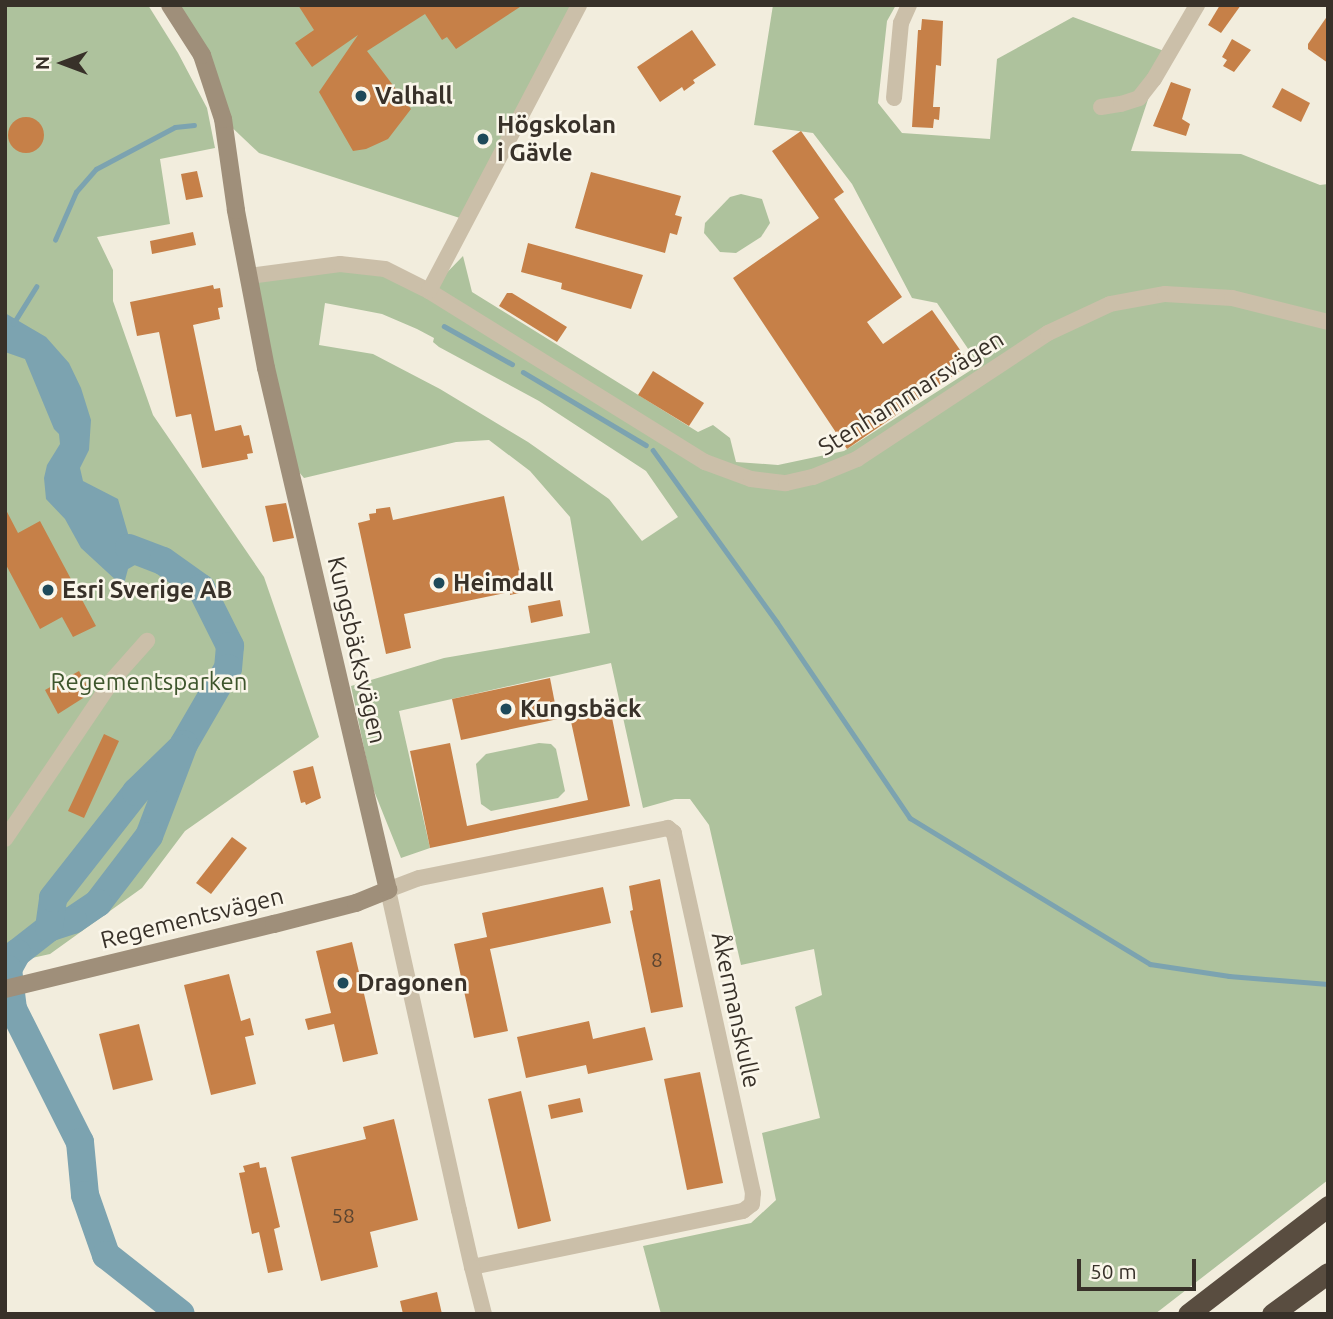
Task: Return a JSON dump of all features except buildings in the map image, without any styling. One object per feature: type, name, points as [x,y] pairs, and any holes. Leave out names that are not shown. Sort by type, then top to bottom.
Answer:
[{"type":"highway","points":[[1188,1314],[1328,1206]]},
{"type":"highway","points":[[1272,1314],[1328,1273]]},
{"type":"street","name":"Kungsbäcksvägen","points":[[170,5],[202,55],[223,120],[266,368],[484,1314]]},
{"type":"street","points":[[429,291],[579,5]]},
{"type":"street","points":[[894,98],[901,23],[909,5]]},
{"type":"street","points":[[1101,107],[1139,98],[1154,79],[1197,5]]},
{"type":"street","name":"Stenhammarsvägen","points":[[249,276],[340,264],[384,269],[429,291],[705,462],[751,479],[786,483],[813,477],[857,459],[1048,333],[1110,304],[1165,294],[1232,298],[1328,322]]},
{"type":"street","points":[[5,839],[114,678],[146,641]]},
{"type":"street","name":"Åkermanskulle","points":[[388,890],[418,878],[668,828],[674,833],[754,1192],[752,1204],[743,1211],[472,1267]]},
{"type":"street","name":"Regementsvägen","points":[[11,987],[356,903],[388,890]]},
{"type":"green space","name":"Regementsparken","points":[[5,5],[148,5],[178,53],[207,108],[215,148],[160,159],[170,224],[97,237],[113,270],[113,301],[153,415],[264,577],[319,737],[185,831],[142,888],[50,954],[5,964]]},
{"type":"green space","points":[[170,5],[579,5],[466,220],[259,153],[223,119]]},
{"type":"green space","points":[[773,5],[896,5],[887,21],[878,103],[902,133],[990,139],[997,59],[1073,17],[1164,51],[1131,151],[1241,154],[1320,185],[1328,184],[1328,1180],[1155,1314],[661,1314],[643,1246],[751,1223],[776,1200],[762,1133],[820,1118],[795,1007],[822,995],[814,949],[741,965],[709,825],[690,799],[675,799],[643,808],[611,663],[399,711],[430,848],[401,858],[372,786],[351,686],[444,658],[590,633],[570,517],[530,471],[489,440],[456,442],[304,478],[287,458],[249,276],[385,269],[429,291],[463,256],[472,292],[698,432],[713,425],[730,438],[736,462],[778,465],[844,451],[979,365],[937,303],[912,298],[852,184],[813,133],[754,125]],"holes":[[[325,303],[382,314],[434,338],[433,342],[439,347],[539,401],[646,471],[678,517],[642,541],[609,499],[528,442],[440,389],[373,354],[319,345]]]},
{"type":"green space","points":[[741,194],[762,199],[770,223],[761,237],[736,253],[720,252],[704,233],[705,223],[730,197]]},
{"type":"green space","points":[[539,743],[551,744],[556,749],[565,791],[558,798],[491,811],[481,804],[476,764],[486,754]]},
{"type":"water","points":[[5,313],[46,337],[69,363],[81,388],[91,420],[89,450],[80,468],[83,481],[118,499],[129,537],[142,545],[169,551],[160,567],[135,565],[128,569],[124,584],[119,583],[81,548],[65,519],[46,499],[44,478],[47,465],[60,444],[59,434],[54,429],[25,359],[5,352]]},
{"type":"waterway","points":[[55,240],[76,192],[96,169],[175,127],[194,125]]},
{"type":"waterway","points":[[13,324],[36,287]]},
{"type":"waterway","points":[[444,326],[512,364]]},
{"type":"waterway","points":[[523,372],[646,445]]},
{"type":"waterway","points":[[653,450],[777,622],[910,818],[1150,964],[1229,976],[1328,984]]},
{"type":"waterway","points":[[129,548],[163,561],[201,588],[230,646],[228,668],[184,744],[149,836],[98,903],[73,920],[49,928],[17,953],[8,969],[13,1009],[80,1142],[85,1195],[106,1255],[181,1314]]},
{"type":"waterway","points":[[49,928],[53,898],[136,792],[180,749]]},
{"type":"place","name":"Valhall","points":[[361,96]]},
{"type":"place","name":"Högskolan i Gävle","points":[[483,139]]},
{"type":"place","name":"Heimdall","points":[[439,583]]},
{"type":"place","name":"Esri Sverige AB","points":[[48,590]]},
{"type":"place","name":"Kungsbäck","points":[[506,709]]},
{"type":"place","name":"Dragonen","points":[[343,983]]}]
